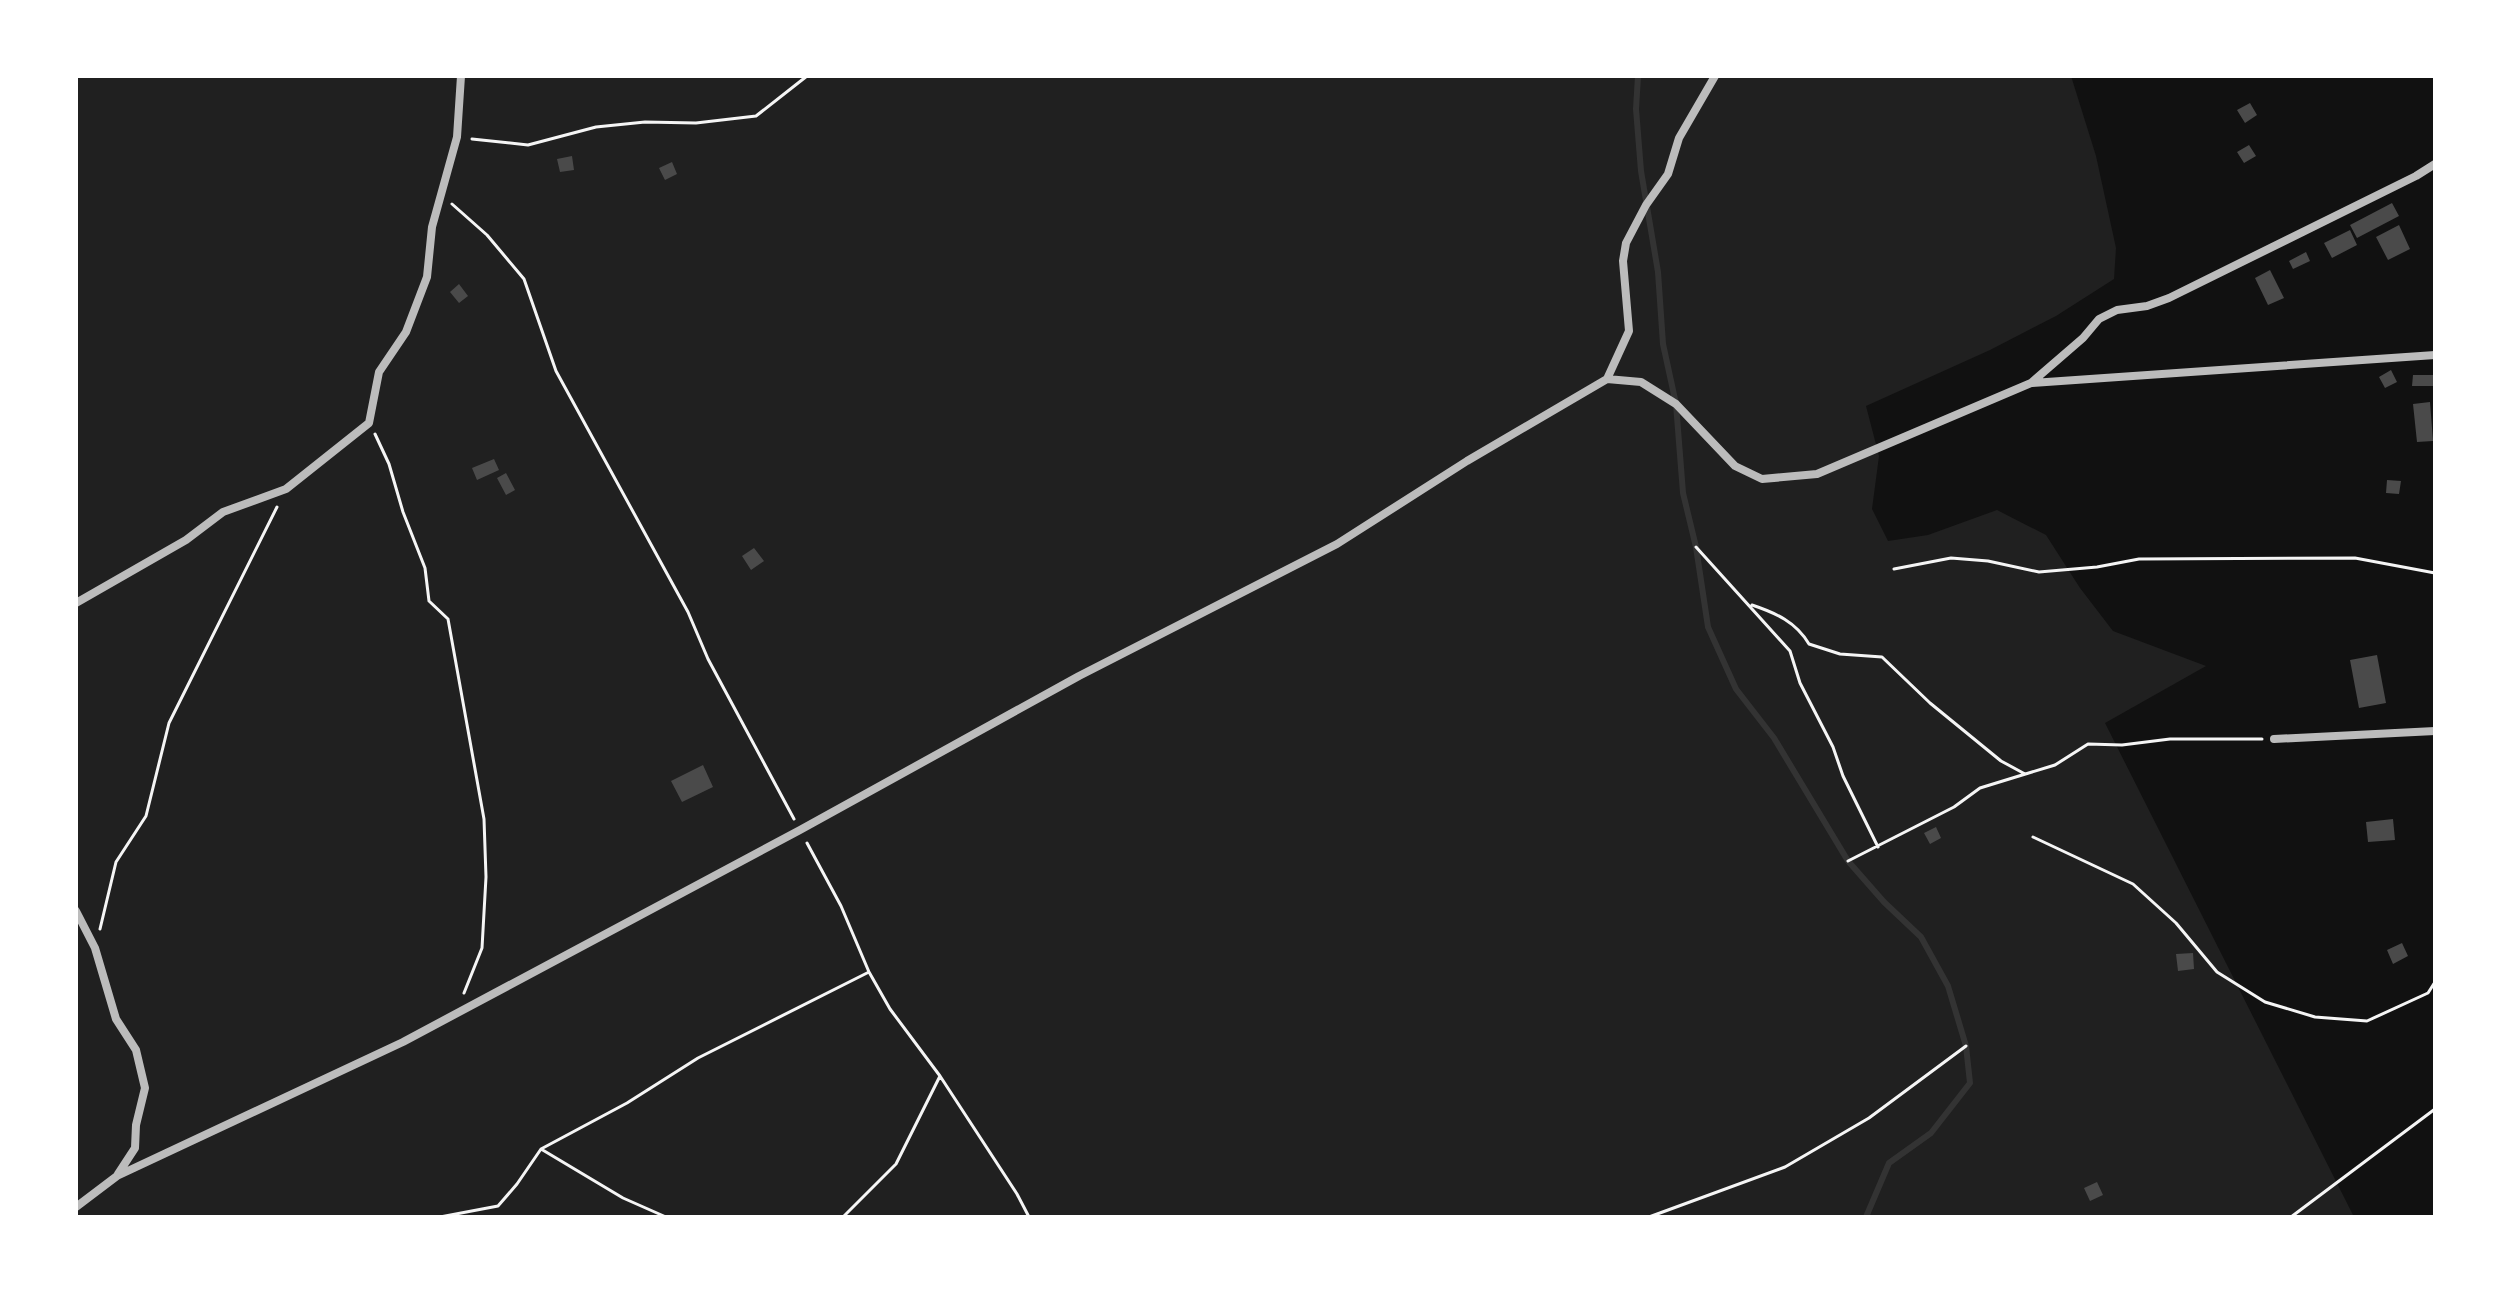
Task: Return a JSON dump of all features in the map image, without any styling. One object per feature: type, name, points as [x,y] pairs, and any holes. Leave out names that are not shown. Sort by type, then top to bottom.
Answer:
[{"type":"street","points":[[76,603],[186,540],[223,512],[286,489],[369,423],[379,372],[406,332],[427,277],[432,227],[457,137],[461,76]]},
{"type":"street","points":[[76,1207],[117,1176],[403,1042],[800,830],[1079,676],[1337,544],[1467,461],[1607,379],[1629,331],[1623,261],[1626,243],[1646,205],[1668,174],[1679,138],[1715,76]]},
{"type":"street","points":[[1607,379],[1641,382],[1676,404],[1735,466],[1762,479],[1817,474],[2031,383],[2109,313],[2147,306],[2169,298],[2435,164]]},
{"type":"street","points":[[2031,383],[2435,355]]},
{"type":"street","points":[[2274,739],[2435,731]]},
{"type":"street","points":[[76,911],[95,948],[116,1019],[136,1050],[145,1088],[136,1125],[135,1148],[117,1176]]},
{"type":"path","points":[[457,137],[528,145],[596,127],[645,122],[696,123],[756,116],[807,76]]},
{"type":"path","points":[[440,194],[487,235],[524,279],[556,371],[688,612],[708,659],[841,906],[869,972],[890,1009],[940,1076],[1029,1217]]},
{"type":"path","points":[[369,423],[389,464],[403,512],[425,568],[429,601],[448,619],[484,819],[486,877],[482,948],[458,1013]]},
{"type":"path","points":[[95,948],[116,862],[146,816],[169,723],[286,489]]},
{"type":"path","points":[[1696,547],[1752,605],[1790,651],[1800,683],[1878,847]]},
{"type":"path","points":[[1894,569],[1951,558],[1988,561],[2039,572],[2097,567],[2139,559],[2355,558],[2435,573]]},
{"type":"path","points":[[1752,605],[1800,628],[1809,644],[1840,654],[1882,657],[1930,703],[2001,761],[2026,775]]},
{"type":"path","points":[[1848,861],[1954,807],[1980,788],[2055,765],[2088,744],[2122,745],[2184,738],[2274,739]]},
{"type":"path","points":[[2033,837],[2133,884],[2176,923],[2217,972],[2265,1002],[2315,1017],[2367,1021],[2428,993],[2435,982]]},
{"type":"path","points":[[440,1217],[498,1206],[541,1149],[627,1103],[698,1058],[869,972]]},
{"type":"path","points":[[1649,1217],[1785,1167],[1869,1118],[1966,1046]]},
{"type":"path","points":[[843,1217],[896,1164],[940,1076]]},
{"type":"path","points":[[2291,1217],[2435,1109]]},
{"type":"path","points":[[541,1149],[623,1198],[666,1217]]},
{"type":"shaded area","points":[[76,76],[2071,76],[2096,156],[2116,248],[2114,279],[2056,316],[1990,350],[1866,406],[1879,456],[1872,509],[1888,541],[1928,535],[1997,510],[2046,535],[2080,588],[2113,631],[2206,666],[2105,723],[2354,1217],[76,1217]]},
{"type":"building","points":[[2250,103],[2257,115],[2245,123],[2237,110]]},
{"type":"building","points":[[2249,145],[2256,156],[2244,163],[2237,152]]},
{"type":"building","points":[[572,156],[574,170],[560,172],[557,159]]},
{"type":"building","points":[[672,162],[677,174],[665,180],[659,168]]},
{"type":"building","points":[[2392,203],[2399,216],[2357,238],[2350,225]]},
{"type":"building","points":[[2399,225],[2410,249],[2388,260],[2376,237]]},
{"type":"building","points":[[2350,230],[2357,245],[2332,258],[2324,243]]},
{"type":"building","points":[[2306,252],[2310,261],[2293,269],[2289,261]]},
{"type":"building","points":[[2270,270],[2284,298],[2268,305],[2255,278]]},
{"type":"building","points":[[459,284],[468,296],[459,303],[450,292]]},
{"type":"building","points":[[2391,370],[2397,382],[2385,388],[2379,377]]},
{"type":"building","points":[[2413,375],[2434,375],[2434,386],[2412,386]]},
{"type":"building","points":[[2430,402],[2433,441],[2417,442],[2413,404]]},
{"type":"building","points":[[494,459],[499,470],[477,480],[472,468]]},
{"type":"building","points":[[506,473],[515,490],[506,495],[497,478]]},
{"type":"building","points":[[2387,480],[2401,481],[2399,494],[2386,493]]},
{"type":"building","points":[[754,548],[764,561],[751,570],[742,556]]},
{"type":"building","points":[[2377,655],[2386,703],[2359,708],[2350,660]]},
{"type":"building","points":[[703,765],[713,787],[682,802],[671,781]]},
{"type":"building","points":[[2393,819],[2395,840],[2368,842],[2366,822]]},
{"type":"building","points":[[1936,827],[1941,838],[1930,844],[1924,833]]},
{"type":"building","points":[[2402,943],[2408,956],[2393,964],[2387,950]]},
{"type":"building","points":[[2193,953],[2194,969],[2178,971],[2176,954]]},
{"type":"building","points":[[2097,1182],[2103,1195],[2090,1201],[2084,1188]]},
{"type":"waterway","points":[[1638,76],[1636,109],[1641,171],[1658,272],[1663,344],[1676,404],[1683,493],[1696,547],[1708,627],[1736,689],[1774,738],[1848,861],[1884,902],[1921,937],[1948,986],[1966,1046],[1970,1083],[1931,1133],[1889,1163],[1866,1217]]}]
